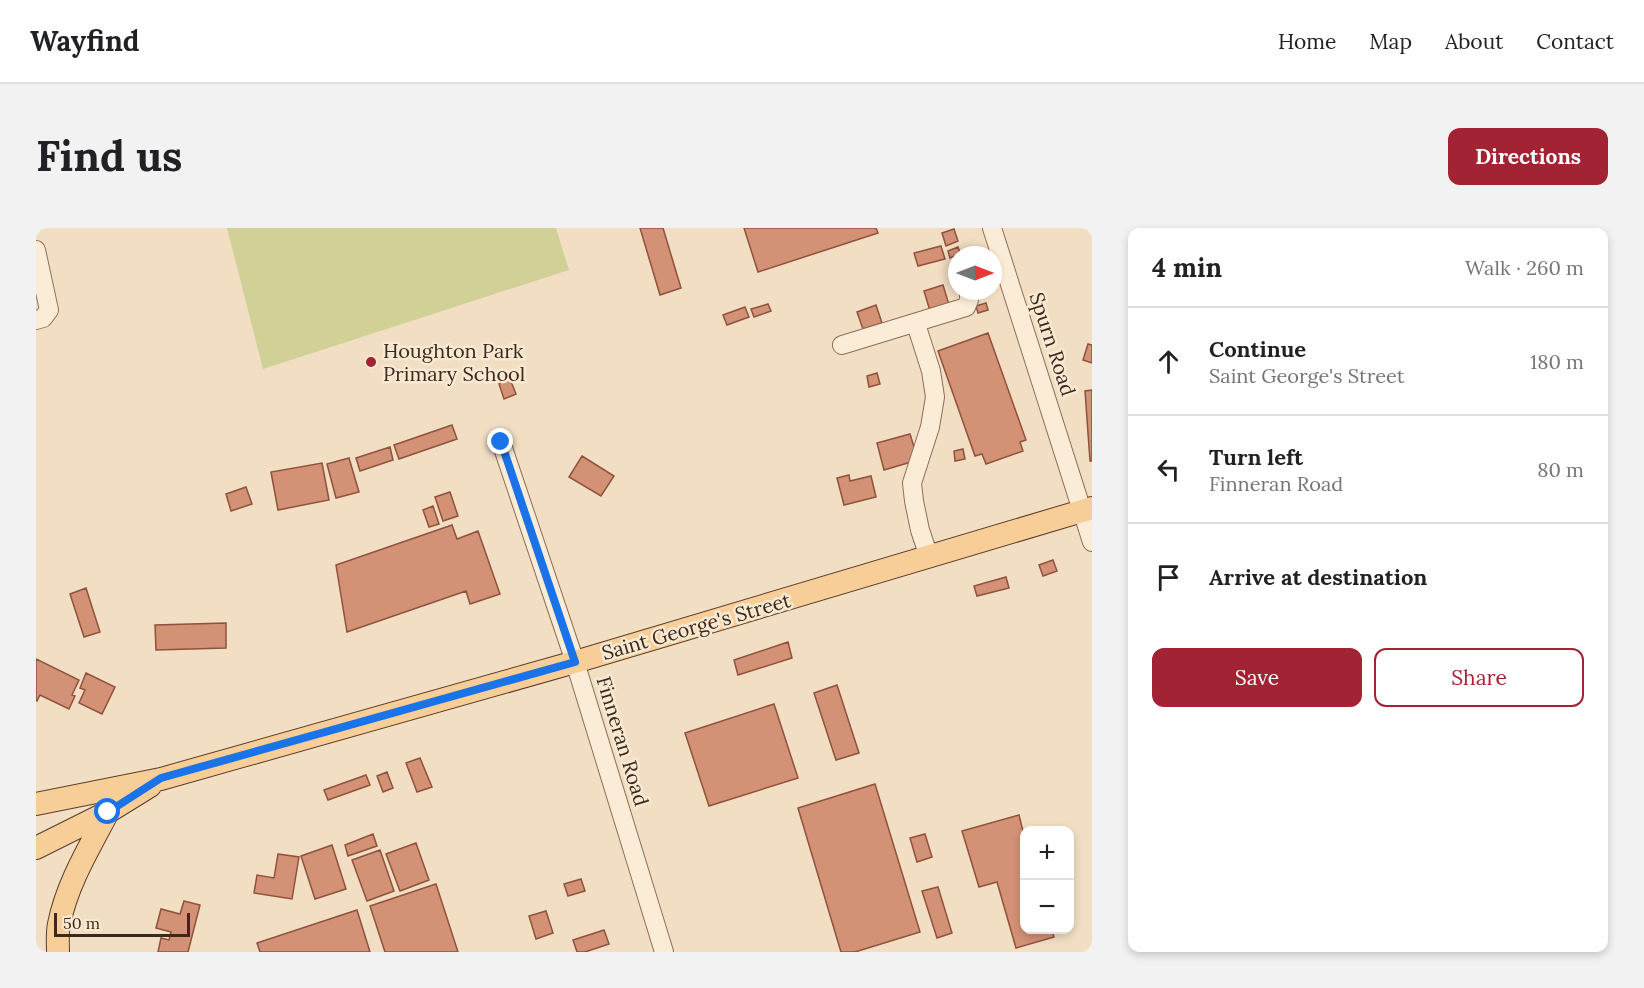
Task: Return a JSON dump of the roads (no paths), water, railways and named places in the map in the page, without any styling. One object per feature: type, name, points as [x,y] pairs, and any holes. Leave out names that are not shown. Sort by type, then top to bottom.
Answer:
[{"type":"main road","name":"Saint George's Street","points":[[36,804],[161,778],[575,662],[1087,510]]},
{"type":"main road","name":"Saint George's Street","points":[[36,848],[108,812],[161,778]]},
{"type":"main road","points":[[58,952],[59,925],[68,893],[78,868],[108,812]]},
{"type":"street","name":"Spurn Road","points":[[992,228],[995,246]]},
{"type":"street","points":[[36,250],[49,310],[43,318],[36,320]]},
{"type":"street","name":"Spurn Road","points":[[1002,282],[1087,510],[1092,542]]},
{"type":"street","points":[[842,345],[966,307],[969,300]]},
{"type":"street","points":[[916,324],[931,371],[935,397],[930,427],[912,483],[920,531],[929,557]]},
{"type":"street","name":"Finneran Road","points":[[501,442],[575,662],[664,952]]},
{"type":"place","name":"Houghton Park Primary School","points":[[371,362]]}]
